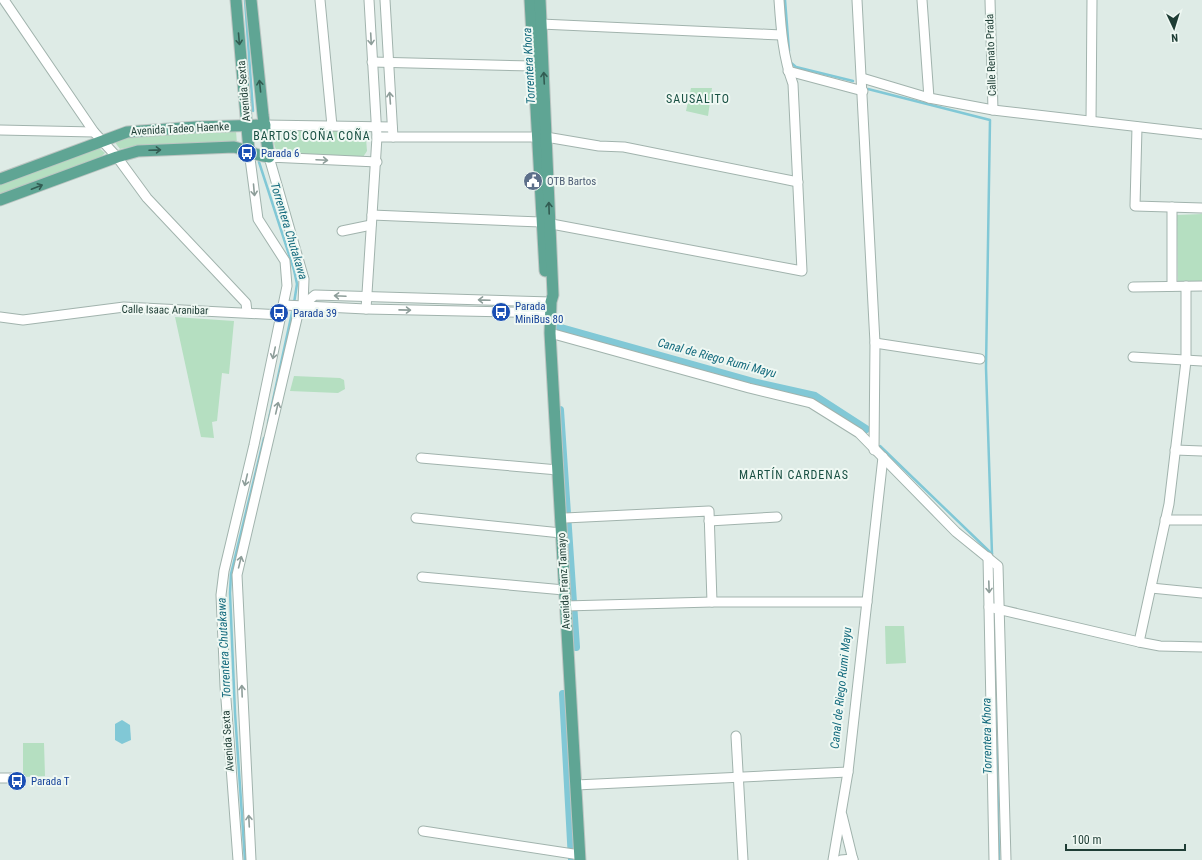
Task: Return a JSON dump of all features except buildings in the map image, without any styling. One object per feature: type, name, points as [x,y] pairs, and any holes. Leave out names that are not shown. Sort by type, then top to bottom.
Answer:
[{"type":"main road","name":"Avenida Sexta","points":[[236,0],[260,155]]},
{"type":"main road","name":"Avenida Sexta","points":[[251,0],[255,125],[260,155]]},
{"type":"main road","name":"Avenida Franz Tamayo","points":[[530,0],[533,66],[542,137]]},
{"type":"main road","name":"Avenida Franz Tamayo","points":[[540,0],[546,296],[551,307],[550,334],[580,858]]},
{"type":"main road","name":"Avenida Tadeo Haenke","points":[[0,179],[127,132],[196,127],[255,125]]},
{"type":"main road","name":"Avenida Tadeo Haenke","points":[[0,200],[117,157],[138,151],[234,147],[260,155]]},
{"type":"street","points":[[4,0],[94,132],[117,157],[147,198],[246,303],[247,312]]},
{"type":"street","points":[[320,0],[332,126]]},
{"type":"street","points":[[366,309],[377,162],[377,127],[369,0]]},
{"type":"street","points":[[385,0],[387,62],[393,137]]},
{"type":"street","points":[[372,215],[545,223],[802,271],[793,84],[788,71],[781,35],[779,0]]},
{"type":"street","points":[[857,0],[860,72],[863,91],[875,343],[874,450]]},
{"type":"street","points":[[922,0],[929,98]]},
{"type":"street","name":"Calle Renato Prada","points":[[990,0],[993,110]]},
{"type":"street","points":[[1091,121],[1092,0]]},
{"type":"street","points":[[541,24],[781,35]]},
{"type":"street","points":[[372,62],[533,66]]},
{"type":"street","points":[[788,71],[863,91]]},
{"type":"street","points":[[862,78],[929,98],[993,110],[1202,134]]},
{"type":"street","name":"Avenida Tadeo Haenke","points":[[255,125],[392,127]]},
{"type":"street","points":[[1137,126],[1135,206],[1202,208]]},
{"type":"street","points":[[0,130],[94,132]]},
{"type":"street","points":[[377,137],[542,137],[600,146],[624,147],[798,182]]},
{"type":"street","name":"Avenida Tadeo Haenke","points":[[260,155],[377,162]]},
{"type":"street","name":"Avenida Sexta","points":[[251,860],[237,575],[265,435],[282,315],[294,305],[304,278],[260,155]]},
{"type":"street","name":"Avenida Sexta","points":[[238,860],[226,702],[221,595],[224,571],[265,435],[298,314],[287,286],[285,261],[258,219],[260,155]]},
{"type":"street","points":[[1172,207],[1172,286]]},
{"type":"street","points":[[342,231],[372,225]]},
{"type":"street","points":[[1139,642],[1165,520],[1175,450],[1186,360],[1186,286]]},
{"type":"street","points":[[1133,287],[1202,286]]},
{"type":"street","points":[[294,305],[315,294],[551,307]]},
{"type":"street","points":[[294,305],[366,309],[551,307]]},
{"type":"street","name":"Calle Isaac Aranibar","points":[[0,317],[23,320],[124,307],[247,312],[282,315]]},
{"type":"street","points":[[550,334],[749,388],[811,403],[858,433],[956,532],[998,566],[1006,860]]},
{"type":"street","points":[[875,343],[980,359]]},
{"type":"street","points":[[1133,357],[1202,361]]},
{"type":"street","points":[[1175,450],[1202,451]]},
{"type":"street","points":[[833,860],[848,772],[883,457]]},
{"type":"street","points":[[421,458],[558,470]]},
{"type":"street","points":[[560,520],[565,518],[709,511],[712,602]]},
{"type":"street","points":[[709,521],[777,517]]},
{"type":"street","points":[[416,518],[561,533]]},
{"type":"street","points":[[1165,520],[1202,520]]},
{"type":"street","points":[[988,557],[994,860]]},
{"type":"street","points":[[422,577],[564,590]]},
{"type":"street","points":[[1151,588],[1202,593]]},
{"type":"street","points":[[565,606],[712,602],[866,602]]},
{"type":"street","points":[[989,607],[1000,608],[1109,637],[1160,646],[1202,646]]},
{"type":"street","points":[[736,736],[743,860]]},
{"type":"street","points":[[576,785],[848,772]]},
{"type":"street","points":[[0,778],[13,778]]},
{"type":"street","points":[[841,811],[853,860],[841,860]]},
{"type":"street","points":[[423,831],[580,858]]},
{"type":"green space","points":[[691,88],[712,88],[708,116],[686,111]]},
{"type":"green space","points":[[283,129],[360,131],[366,138],[367,151],[363,157],[359,158],[282,154],[274,145],[274,142],[277,135]]},
{"type":"green space","points":[[236,131],[237,144],[139,145],[120,149],[114,141],[137,134]]},
{"type":"green space","points":[[98,147],[105,153],[101,157],[0,194],[0,184]]},
{"type":"green space","points":[[1202,214],[1202,282],[1178,282],[1177,215]]},
{"type":"green space","points":[[175,317],[234,321],[229,374],[222,373],[217,421],[212,422],[214,438],[201,437]]},
{"type":"green space","points":[[294,376],[340,378],[344,380],[345,389],[338,393],[290,391]]},
{"type":"green space","points":[[885,626],[904,626],[906,663],[886,664]]},
{"type":"green space","points":[[23,743],[44,743],[45,776],[23,777]]},
{"type":"water","points":[[122,720],[130,725],[131,740],[122,744],[115,740],[115,724]]},
{"type":"waterway","name":"Torrentera Chutakawa","points":[[245,0],[253,111]]},
{"type":"waterway","points":[[785,0],[789,51]]},
{"type":"waterway","points":[[790,62],[796,67],[853,81]]},
{"type":"waterway","points":[[868,89],[990,120],[986,368],[992,554]]},
{"type":"waterway","name":"Torrentera Chutakawa","points":[[259,162],[294,270],[297,284],[294,303]]},
{"type":"waterway","name":"Torrentera Chutakawa","points":[[268,423],[293,308]]},
{"type":"waterway","name":"Canal de Riego Rumi Mayu","points":[[555,335],[554,326],[757,383],[815,396],[866,429]]},
{"type":"waterway","points":[[560,410],[576,647]]},
{"type":"waterway","name":"Torrentera Chutakawa","points":[[245,860],[235,713],[230,593],[231,574],[264,438]]},
{"type":"waterway","name":"Torrentera Khora","points":[[880,446],[992,554]]},
{"type":"waterway","name":"Torrentera Khora","points":[[994,631],[999,860]]},
{"type":"waterway","points":[[563,694],[572,860]]},
{"type":"place","name":"Parada 6","points":[[247,153]]},
{"type":"place","name":"OTB Bartos","points":[[533,181]]},
{"type":"place","name":"Parada MiniBus 80","points":[[501,312]]},
{"type":"place","name":"Parada 39","points":[[279,313]]},
{"type":"place","name":"Parada T","points":[[17,781]]},
{"type":"district","name":"SAUSALITO","points":[[698,99]]},
{"type":"district","name":"BARTOS COÑA COÑA","points":[[312,136]]},
{"type":"district","name":"MARTÍN CARDENAS","points":[[794,475]]}]
